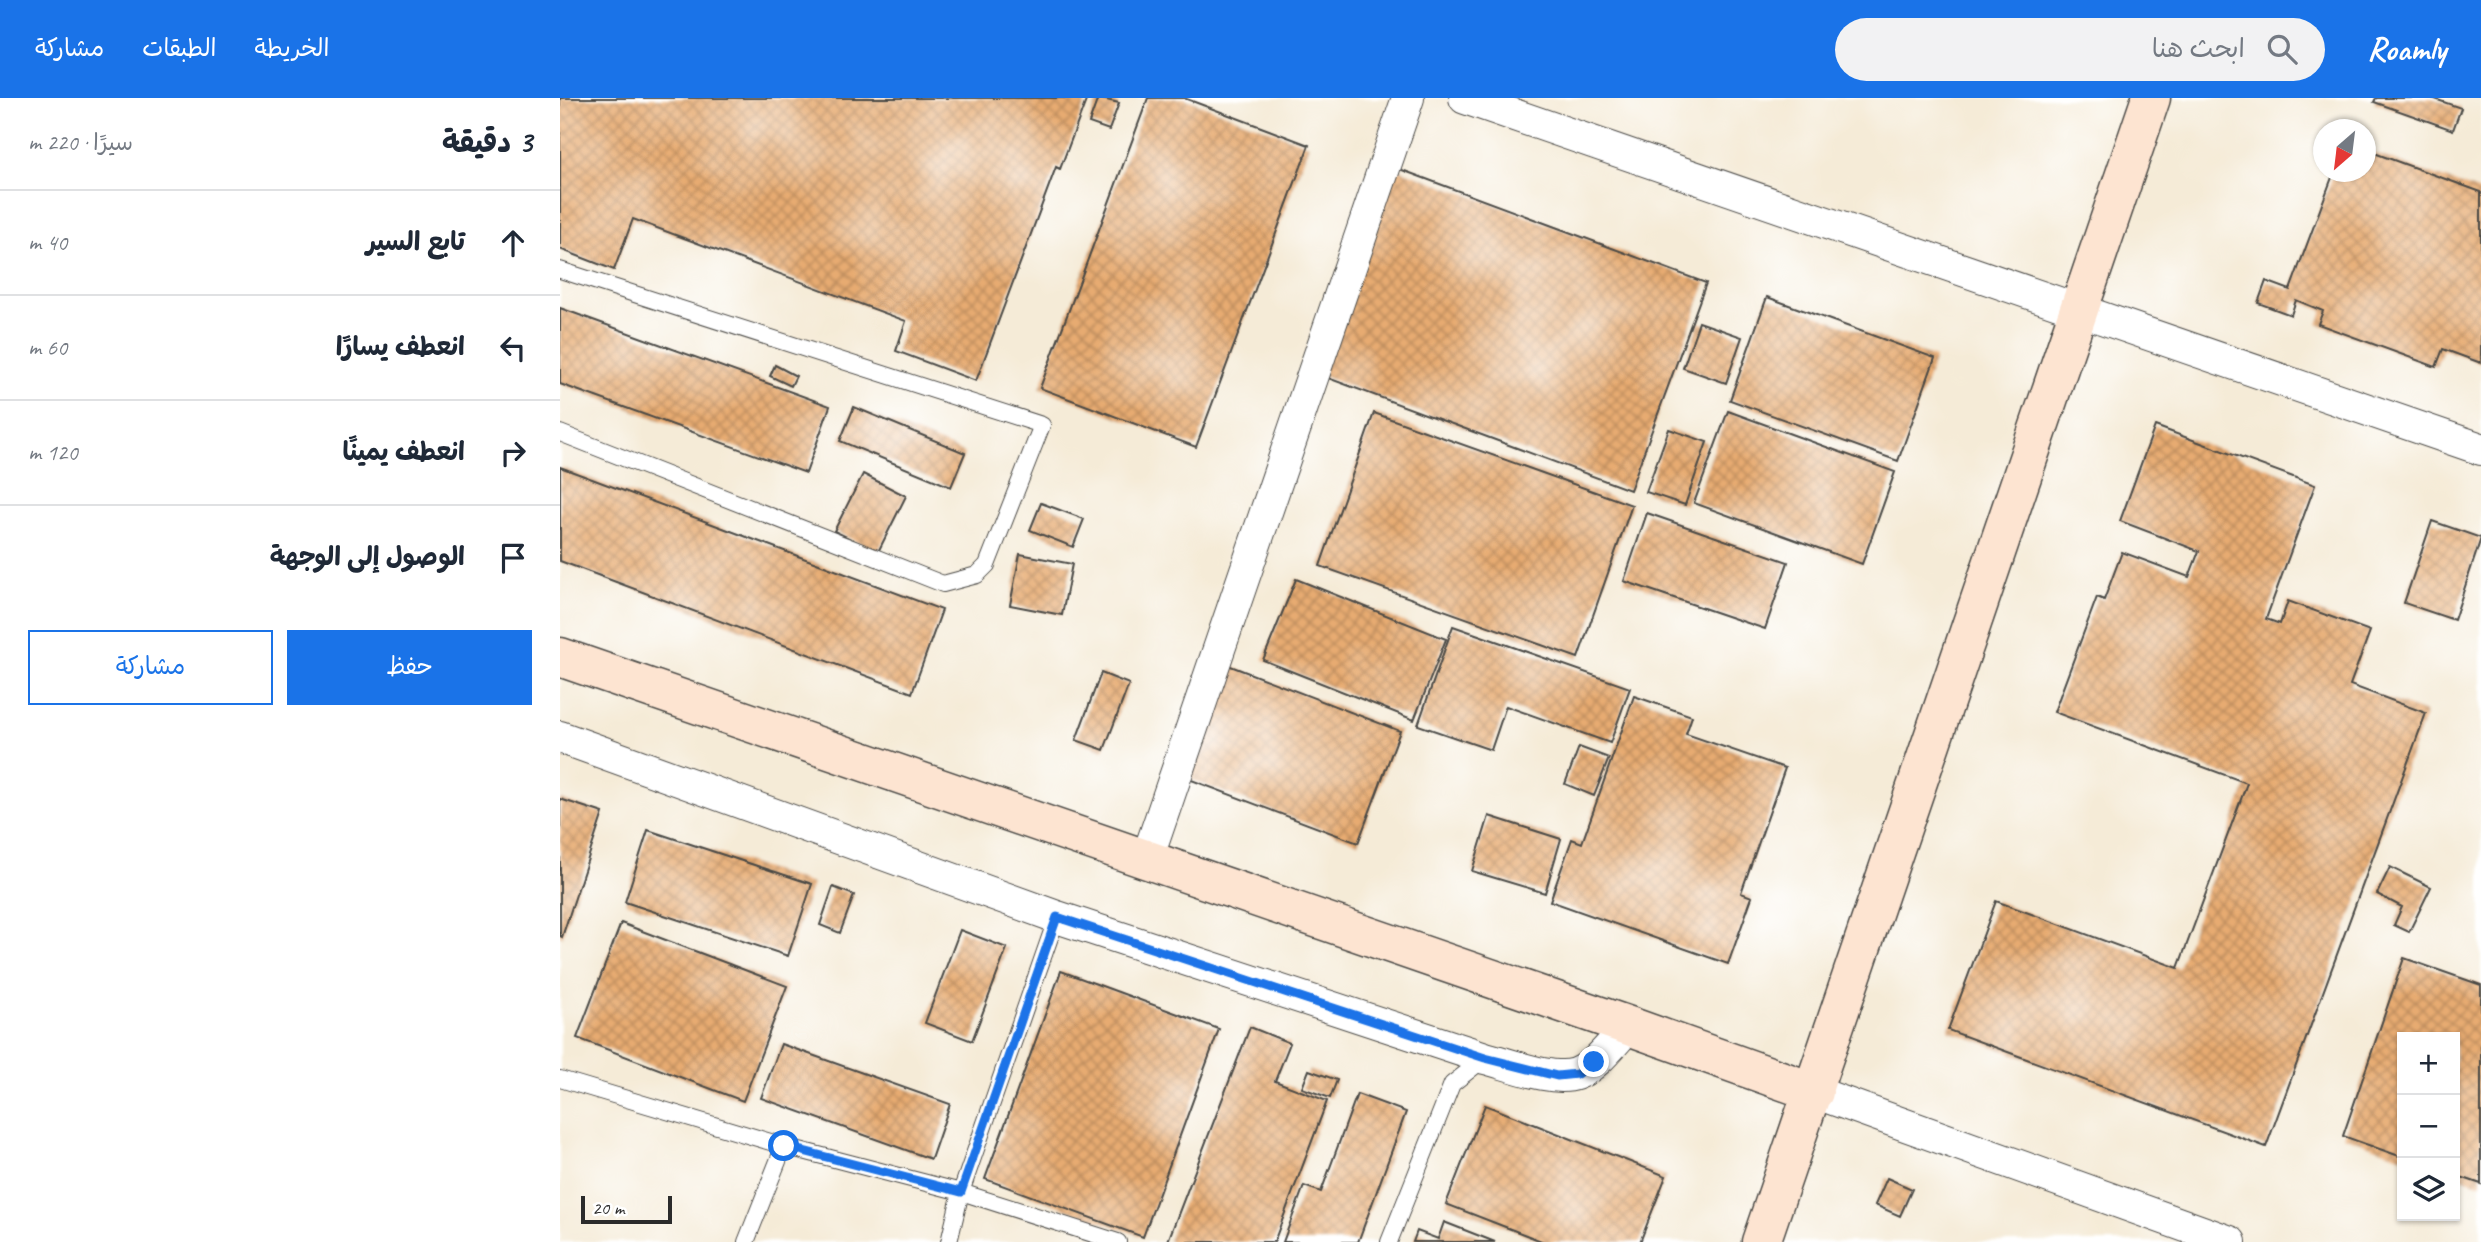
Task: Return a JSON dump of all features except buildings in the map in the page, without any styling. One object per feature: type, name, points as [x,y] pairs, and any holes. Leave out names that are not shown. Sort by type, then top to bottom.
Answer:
[{"type":"street","points":[[1147,859],[1408,98]]},
{"type":"street","points":[[1465,98],[2481,449]]},
{"type":"street","points":[[1762,1242],[2151,98]]},
{"type":"street","points":[[560,657],[1629,1026],[2230,1242]]},
{"type":"street","points":[[560,737],[1057,917],[1485,1058],[1557,1076],[1577,1074],[1594,1062],[1629,1026]]},
{"type":"lane","points":[[560,270],[1042,425],[987,565],[976,575],[943,584],[560,433]]},
{"type":"lane","points":[[949,1242],[961,1192],[1057,917]]},
{"type":"lane","points":[[1388,1242],[1452,1084],[1485,1058]]},
{"type":"lane","points":[[560,1079],[784,1146],[961,1192],[1118,1242]]},
{"type":"lane","points":[[746,1242],[784,1146]]},
{"type":"route","points":[[784,1146],[961,1192],[1057,917],[1485,1058],[1557,1076],[1577,1074],[1594,1062]]}]
